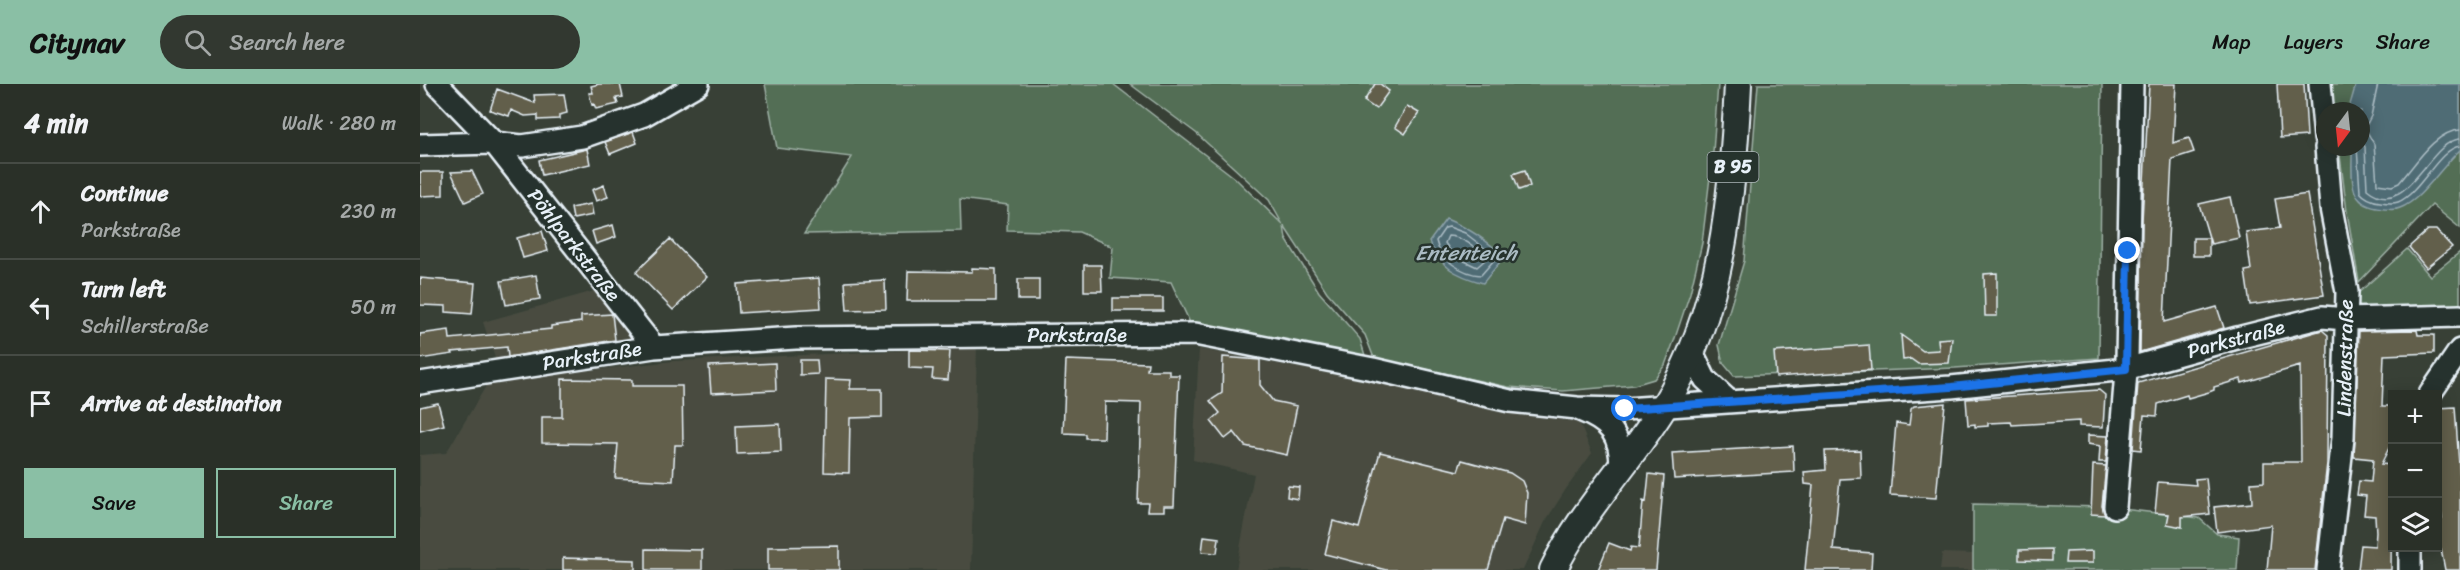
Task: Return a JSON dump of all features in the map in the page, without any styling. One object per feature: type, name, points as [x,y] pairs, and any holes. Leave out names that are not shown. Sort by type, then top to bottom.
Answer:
[{"type":"main road","name":"B 95","points":[[1553,570],[1574,531],[1663,408],[1692,352],[1715,280],[1729,207],[1738,84]]},
{"type":"street","name":"Pöhlparkstraße","points":[[436,84],[494,143],[654,347]]},
{"type":"street","points":[[420,145],[494,143],[522,146],[582,137],[610,129],[644,115],[698,84]]},
{"type":"street","points":[[2115,507],[2126,369],[2132,84]]},
{"type":"street","points":[[2320,84],[2322,102]]},
{"type":"street","name":"Lindenstraße","points":[[2327,156],[2331,208],[2347,292],[2343,438],[2328,570]]},
{"type":"street","name":"Parkstraße","points":[[420,382],[654,347],[796,338],[1195,334],[1373,369],[1510,401],[1577,408],[1663,408],[1951,387],[2126,369],[2322,317],[2346,319],[2460,316]]},
{"type":"street","points":[[2433,390],[2460,350]]},
{"type":"street","points":[[1692,352],[1705,379],[1730,402]]},
{"type":"street","points":[[1577,408],[1602,420],[1614,433],[1621,450],[1621,467]]},
{"type":"street","points":[[2410,552],[2410,570]]},
{"type":"shaded area","points":[[605,288],[647,341],[498,367],[483,322]]},
{"type":"shaded area","points":[[977,347],[971,570],[420,570],[420,455],[446,453],[489,381],[674,361]]},
{"type":"shaded area","points":[[1199,349],[1380,383],[1520,415],[1579,422],[1592,453],[1545,522],[1523,570],[1236,570],[1254,474],[1193,460]]},
{"type":"shaded area","points":[[1942,553],[1973,554],[1973,570],[1940,570]]},
{"type":"green space","points":[[765,84],[1113,84],[1235,178],[1283,225],[1269,200],[1196,133],[1130,84],[1718,84],[1713,152],[1702,243],[1690,293],[1665,365],[1654,379],[1634,385],[1563,391],[1508,387],[1374,358],[1365,335],[1327,292],[1284,226],[1286,239],[1319,292],[1360,339],[1367,362],[1192,327],[1171,282],[1110,278],[1113,247],[1079,232],[1007,230],[1008,205],[960,199],[961,231],[804,234],[852,157],[777,148]]},
{"type":"green space","points":[[1758,84],[2102,84],[2099,358],[1955,368],[1734,376],[1723,363],[1719,345],[1744,261]]},
{"type":"green space","points":[[2331,84],[2460,84],[2460,228],[2432,205],[2359,282],[2340,156],[2370,156],[2370,102],[2333,102]]},
{"type":"green space","points":[[2407,249],[2430,276],[2460,252],[2460,309],[2353,310],[2355,296]]},
{"type":"green space","points":[[1973,504],[2105,507],[2199,518],[2217,534],[2239,537],[2237,570],[1973,570]]},
{"type":"water","points":[[2356,84],[2460,84],[2460,150],[2424,191],[2408,204],[2392,210],[2367,205],[2355,193],[2352,156],[2370,156],[2370,102],[2351,102]]},
{"type":"water","name":"Ententeich","points":[[1446,219],[1477,235],[1504,257],[1483,283],[1450,269],[1434,251],[1429,242]]},
{"type":"building","points":[[620,84],[623,97],[616,98],[618,104],[596,109],[594,104],[592,105],[589,93],[593,93],[591,86]]},
{"type":"building","points":[[1375,84],[1380,84],[1389,91],[1376,109],[1364,101]]},
{"type":"building","points":[[2149,84],[2176,84],[2173,143],[2189,138],[2194,152],[2172,159],[2164,322],[2217,307],[2224,328],[2140,352],[2142,221]]},
{"type":"building","points":[[2277,84],[2304,84],[2307,136],[2280,138]]},
{"type":"building","points":[[497,89],[535,103],[534,95],[564,94],[567,113],[559,115],[559,119],[538,120],[538,115],[525,116],[511,110],[509,116],[490,110]]},
{"type":"building","points":[[1407,106],[1419,113],[1405,134],[1395,127]]},
{"type":"building","points":[[633,132],[637,143],[610,154],[605,142]]},
{"type":"building","points":[[587,149],[590,164],[542,175],[539,160]]},
{"type":"building","points":[[1525,170],[1530,186],[1519,190],[1513,174]]},
{"type":"building","points":[[472,171],[483,194],[465,202],[451,172]]},
{"type":"building","points":[[420,172],[443,172],[443,195],[420,196]]},
{"type":"building","points":[[604,185],[608,197],[596,201],[592,190]]},
{"type":"building","points":[[2307,194],[2324,295],[2250,305],[2245,271],[2251,270],[2246,232],[2280,228],[2275,199]]},
{"type":"building","points":[[2230,197],[2239,238],[2211,244],[2199,204]]},
{"type":"building","points":[[591,204],[593,215],[573,219],[571,208]]},
{"type":"building","points":[[613,225],[616,237],[596,244],[592,231]]},
{"type":"building","points":[[2428,230],[2436,230],[2452,247],[2426,268],[2409,247]]},
{"type":"building","points":[[542,231],[548,251],[523,258],[517,238]]},
{"type":"building","points":[[2193,238],[2209,238],[2209,256],[2193,256]]},
{"type":"building","points":[[670,239],[707,277],[673,310],[636,272]]},
{"type":"building","points":[[1084,265],[1101,265],[1102,291],[1084,291]]},
{"type":"building","points":[[972,268],[996,269],[996,301],[907,301],[908,271],[972,272]]},
{"type":"building","points":[[1997,273],[1997,316],[1985,316],[1984,274]]},
{"type":"building","points":[[536,275],[540,299],[506,305],[501,281]]},
{"type":"building","points":[[420,278],[475,283],[472,314],[446,312],[446,306],[420,305]]},
{"type":"building","points":[[819,278],[821,308],[739,313],[737,284]]},
{"type":"building","points":[[1018,279],[1039,279],[1039,300],[1018,300]]},
{"type":"building","points":[[885,280],[886,309],[847,310],[845,282]]},
{"type":"building","points":[[1113,298],[1163,298],[1163,311],[1113,311]]},
{"type":"building","points":[[612,314],[615,340],[508,357],[507,347],[452,352],[453,354],[420,359],[420,334],[449,330],[450,339],[551,329],[551,326],[581,322],[581,316]]},
{"type":"building","points":[[2322,330],[2328,335],[2327,463],[2315,570],[2267,570],[2271,525],[2217,532],[2214,507],[2252,503],[2251,483],[2264,482],[2264,462],[2301,462],[2300,366],[2242,383],[2241,379],[2214,387],[2214,390],[2209,392],[2188,398],[2187,395],[2158,404],[2157,416],[2144,415],[2141,450],[2133,449],[2138,383]]},
{"type":"building","points":[[2417,330],[2418,335],[2434,335],[2434,353],[2384,355],[2382,406],[2388,406],[2388,450],[2381,464],[2388,465],[2388,552],[2391,552],[2391,570],[2358,570],[2361,545],[2375,546],[2376,532],[2375,516],[2364,515],[2366,496],[2357,495],[2359,481],[2371,482],[2373,459],[2354,457],[2359,331]]},
{"type":"building","points":[[1901,335],[1923,351],[1939,350],[1938,339],[1952,338],[1949,363],[1918,364],[1911,359],[1903,360]]},
{"type":"building","points":[[1869,345],[1871,370],[1776,377],[1774,352]]},
{"type":"building","points":[[909,350],[950,351],[948,380],[932,379],[933,369],[909,368]]},
{"type":"building","points":[[1223,357],[1260,360],[1260,385],[1273,401],[1297,406],[1287,455],[1245,446],[1234,432],[1225,439],[1211,421],[1220,413],[1210,401],[1222,393]]},
{"type":"building","points":[[800,360],[817,360],[818,374],[800,375]]},
{"type":"building","points":[[1066,360],[1148,363],[1147,370],[1169,370],[1169,375],[1179,375],[1174,506],[1164,506],[1164,511],[1147,511],[1148,503],[1138,503],[1141,403],[1105,402],[1104,438],[1085,438],[1085,434],[1063,433]]},
{"type":"building","points":[[775,363],[776,390],[711,393],[709,366]]},
{"type":"building","points":[[562,379],[632,380],[632,386],[682,386],[683,445],[675,445],[673,481],[615,478],[618,444],[542,443],[542,417],[562,417]]},
{"type":"building","points":[[826,379],[851,380],[850,389],[882,389],[882,417],[850,418],[849,473],[824,472]]},
{"type":"building","points":[[2099,390],[2105,395],[2103,427],[2079,426],[2079,421],[2012,425],[2011,422],[1988,423],[1988,426],[1975,427],[1975,424],[1968,425],[1966,399]]},
{"type":"building","points":[[438,403],[444,425],[420,431],[420,407]]},
{"type":"building","points":[[1945,403],[1936,498],[1890,495],[1896,423],[1909,425],[1911,409],[1914,406]]},
{"type":"building","points":[[2455,407],[2460,479],[2460,570],[2445,570],[2442,552],[2442,408]]},
{"type":"building","points":[[780,424],[781,452],[737,454],[736,426]]},
{"type":"building","points":[[2088,435],[2108,436],[2106,462],[2099,462],[2100,446],[2088,444]]},
{"type":"building","points":[[1793,446],[1794,472],[1674,479],[1672,453]]},
{"type":"building","points":[[1860,450],[1861,478],[1840,479],[1833,550],[1872,553],[1871,570],[1805,570],[1813,485],[1805,484],[1804,472],[1826,470],[1825,451]]},
{"type":"building","points":[[1380,452],[1458,471],[1462,460],[1510,473],[1522,481],[1527,493],[1525,525],[1503,519],[1488,570],[1386,570],[1325,554],[1333,521],[1359,528]]},
{"type":"building","points":[[2093,465],[2106,466],[2102,506],[2105,515],[2091,514]]},
{"type":"building","points":[[1649,474],[1664,476],[1656,570],[1598,570],[1609,543],[1630,551],[1631,547],[1639,548],[1643,501],[1646,502]]},
{"type":"building","points":[[2206,478],[2210,514],[2182,517],[2182,527],[2167,524],[2169,514],[2155,513],[2158,482],[2196,485],[2195,479]]},
{"type":"building","points":[[1288,486],[1299,487],[1298,499],[1287,497]]},
{"type":"building","points":[[1204,536],[1219,538],[1217,553],[1202,552]]},
{"type":"building","points":[[839,546],[839,570],[768,570],[768,547]]},
{"type":"building","points":[[646,549],[702,550],[702,570],[646,570]]},
{"type":"building","points":[[2052,549],[2052,561],[2019,560],[2019,550]]},
{"type":"building","points":[[2093,551],[2093,563],[2065,563],[2066,552]]},
{"type":"building","points":[[563,558],[635,560],[635,570],[563,570]]},
{"type":"route","points":[[1625,409],[1697,406],[1951,387],[2126,369],[2128,251]]}]
